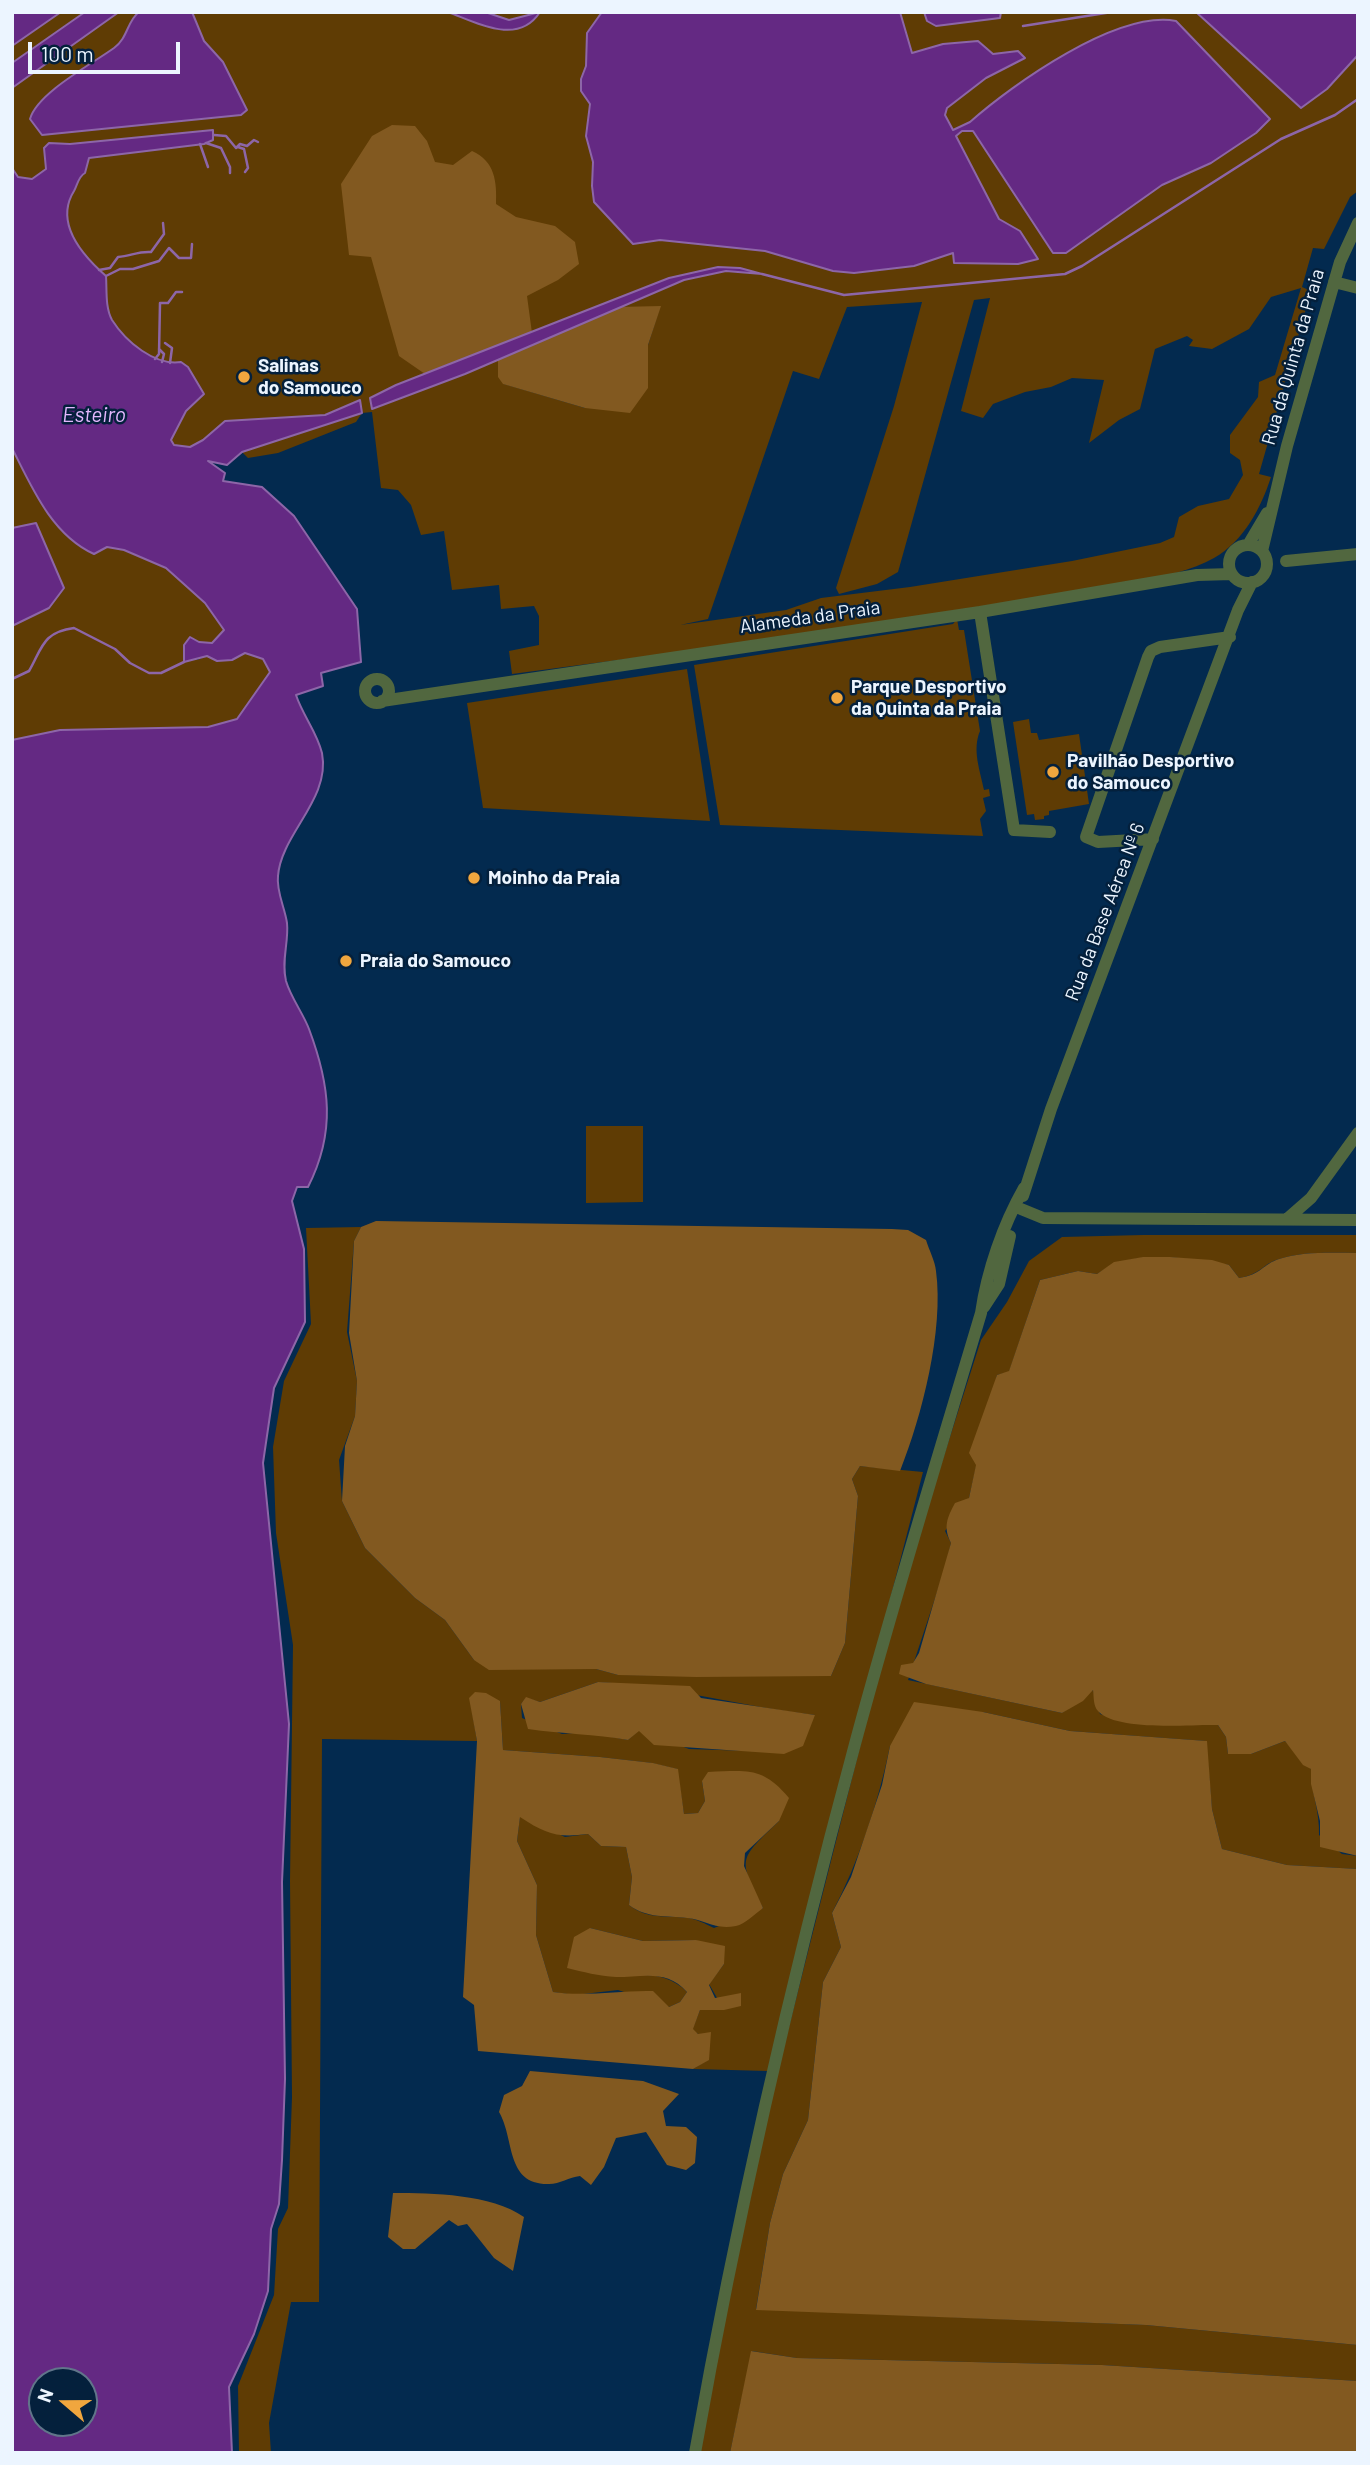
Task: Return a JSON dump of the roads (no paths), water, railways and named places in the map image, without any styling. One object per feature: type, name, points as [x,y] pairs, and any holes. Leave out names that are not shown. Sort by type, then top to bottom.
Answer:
[{"type":"street","name":"Rua da Quinta da Praia","points":[[1273,504],[1343,252],[1358,223]]},
{"type":"street","points":[[1334,282],[1358,288]]},
{"type":"street","points":[[1202,574],[1230,560],[1237,549],[1248,545],[1273,504]]},
{"type":"street","points":[[1202,574],[1241,579],[1265,572],[1267,562],[1262,551],[1273,504]]},
{"type":"street","points":[[1248,545],[1262,551]]},
{"type":"street","points":[[1286,561],[1358,554]]},
{"type":"street","points":[[1230,560],[1241,579]]},
{"type":"street","name":"Alameda da Praia","points":[[382,701],[979,612],[1202,574]]},
{"type":"street","name":"Rua da Base Aérea Nº 6","points":[[1024,1188],[1230,637],[1238,610],[1241,579]]},
{"type":"street","points":[[979,612],[1014,830],[1050,832]]},
{"type":"street","points":[[1153,839],[1098,842],[1086,837],[1148,657],[1151,651],[1160,647],[1230,637]]},
{"type":"street","points":[[374,679],[387,684],[388,693],[382,701],[370,701],[365,689],[374,679]]},
{"type":"street","name":"Alameda da Praia","points":[[387,684],[402,695],[424,695]]},
{"type":"street","points":[[1287,1219],[1311,1198],[1358,1133]]},
{"type":"street","points":[[981,1313],[999,1284],[1008,1243],[1021,1209],[1024,1188]]},
{"type":"street","points":[[695,2453],[746,2196],[798,1967],[854,1745],[981,1313],[991,1265],[1024,1188]]},
{"type":"street","points":[[1311,1198],[1313,1209],[1323,1219]]},
{"type":"street","points":[[1021,1209],[1043,1217],[1358,1220]]},
{"type":"water","points":[[12,12],[61,12],[12,46]]},
{"type":"water","points":[[85,12],[119,12],[12,88],[12,63]]},
{"type":"water","points":[[139,12],[192,12],[204,41],[223,62],[247,110],[241,115],[42,135],[30,119],[35,109],[54,89],[119,44]]},
{"type":"water","points":[[448,12],[485,12],[509,20],[540,12],[521,28],[509,30],[484,26]]},
{"type":"water","points":[[602,12],[900,12],[912,53],[943,44],[978,41],[993,54],[1018,51],[1025,58],[986,78],[947,108],[945,115],[953,130],[970,122],[1039,70],[1096,38],[1125,27],[1152,21],[1176,21],[1270,119],[1256,133],[1211,163],[1162,185],[1066,253],[1053,253],[973,131],[962,131],[956,136],[999,219],[1020,231],[1038,259],[1018,264],[954,263],[953,253],[914,266],[854,273],[833,271],[765,251],[660,240],[633,244],[594,202],[593,162],[586,136],[590,104],[581,91],[581,79],[586,66],[587,33]]},
{"type":"water","points":[[924,12],[1001,12],[1000,18],[936,26],[927,21]]},
{"type":"water","points":[[1196,12],[1358,12],[1358,55],[1327,89],[1301,108]]},
{"type":"water","name":"Esteiro","points":[[213,130],[213,140],[204,144],[89,158],[85,173],[79,179],[69,203],[67,215],[69,226],[80,248],[106,276],[107,304],[112,320],[142,351],[161,360],[181,362],[188,367],[204,394],[186,411],[171,440],[174,445],[190,447],[203,440],[225,421],[325,415],[360,400],[362,413],[242,452],[227,465],[208,461],[225,473],[223,481],[262,487],[294,516],[357,609],[361,662],[321,673],[323,686],[296,695],[320,745],[323,770],[313,801],[287,846],[278,876],[278,888],[287,923],[284,966],[286,981],[316,1050],[322,1070],[327,1108],[323,1147],[317,1167],[308,1187],[297,1187],[292,1201],[304,1249],[305,1322],[274,1388],[263,1463],[289,1724],[282,1882],[285,2079],[279,2204],[271,2229],[268,2291],[254,2334],[229,2387],[232,2453],[12,2453],[12,740],[60,730],[208,727],[237,719],[270,672],[263,659],[245,653],[232,660],[217,661],[207,656],[184,662],[184,645],[190,637],[199,642],[212,643],[224,630],[205,603],[166,568],[124,550],[107,547],[94,554],[79,546],[66,535],[45,509],[12,448],[12,168],[18,177],[32,179],[46,169],[44,148],[49,143],[70,144]]},
{"type":"water","points":[[718,267],[740,268],[762,274],[726,271],[684,280],[465,374],[372,409],[370,398],[396,385],[669,278]]},
{"type":"water","points":[[36,523],[64,588],[49,608],[12,626],[12,528]]},
{"type":"waterway","points":[[1023,26],[1112,12]]},
{"type":"waterway","points":[[762,274],[844,295],[1065,274],[1082,266],[1281,139],[1335,115],[1358,99]]},
{"type":"waterway","points":[[214,135],[226,136],[236,148],[240,144],[247,146],[254,140],[258,142]]},
{"type":"waterway","points":[[206,143],[221,148],[230,173]]},
{"type":"waterway","points":[[200,144],[208,167]]},
{"type":"waterway","points":[[238,147],[244,149],[248,168],[245,172]]},
{"type":"waterway","points":[[99,270],[110,268],[118,257],[151,252],[164,234],[163,223]]},
{"type":"waterway","points":[[106,276],[120,269],[133,269],[159,261],[169,248],[179,258],[191,258],[192,244]]},
{"type":"waterway","points":[[155,359],[159,354],[160,303],[168,303],[176,292],[182,292]]},
{"type":"waterway","points":[[165,343],[172,348],[170,363]]},
{"type":"waterway","points":[[159,349],[164,354],[162,362]]},
{"type":"waterway","points":[[12,679],[29,671],[44,643],[55,633],[74,628],[115,649],[130,663],[149,673],[161,673],[184,662]]},
{"type":"place","name":"Salinas do Samouco","points":[[244,377]]},
{"type":"place","name":"Parque Desportivo da Quinta da Praia","points":[[837,698]]},
{"type":"place","name":"Pavilhão Desportivo do Samouco","points":[[1053,772]]},
{"type":"place","name":"Moinho da Praia","points":[[474,878]]},
{"type":"place","name":"Praia do Samouco","points":[[346,961]]}]
